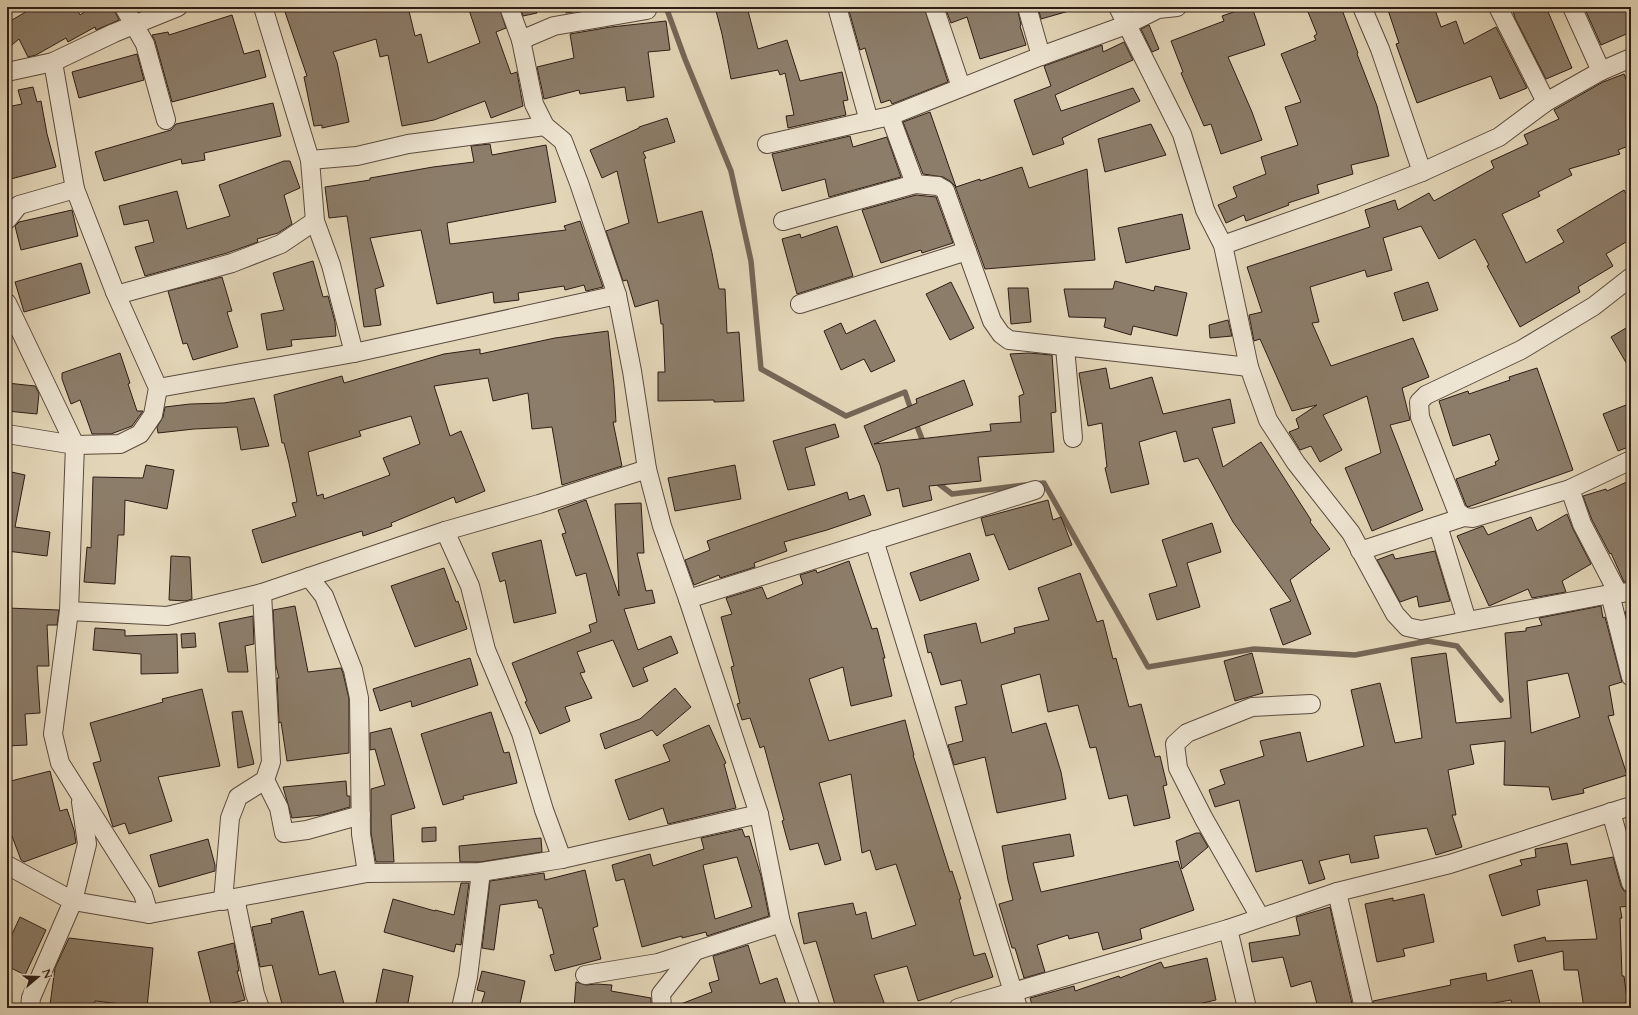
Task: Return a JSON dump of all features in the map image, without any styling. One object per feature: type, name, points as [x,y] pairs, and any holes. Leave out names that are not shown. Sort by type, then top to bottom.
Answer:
[{"type":"street","points":[[124,7],[145,44],[166,120]]},
{"type":"street","points":[[7,72],[53,62],[114,33],[178,7]]},
{"type":"street","points":[[263,7],[310,160],[315,221],[331,265],[354,353]]},
{"type":"street","points":[[509,7],[521,40],[534,104],[545,126],[563,141],[579,183],[617,295],[632,371],[647,470],[662,526],[688,599],[759,814],[781,923],[812,1008]]},
{"type":"street","points":[[837,7],[869,121]]},
{"type":"street","points":[[934,7],[961,87]]},
{"type":"street","points":[[1027,7],[1041,56]]},
{"type":"street","points":[[1118,7],[1126,25],[1164,95],[1182,134],[1205,210],[1223,245],[1249,366],[1268,420],[1296,463],[1351,533],[1395,614],[1407,627],[1421,630],[1620,593]]},
{"type":"street","points":[[767,144],[890,116],[1041,56],[1126,25],[1158,9],[1177,7]]},
{"type":"street","points":[[1362,7],[1380,49],[1422,172]]},
{"type":"street","points":[[1498,7],[1546,102]]},
{"type":"street","points":[[1572,7],[1601,71]]},
{"type":"street","points":[[521,40],[554,26],[647,10]]},
{"type":"street","points":[[1223,245],[1342,203],[1422,172],[1499,137],[1546,102],[1601,71],[1631,58]]},
{"type":"street","points":[[7,434],[75,445],[120,444],[140,434],[153,415],[158,388],[115,292],[75,189],[53,62]]},
{"type":"street","points":[[890,116],[915,184]]},
{"type":"street","points":[[310,160],[357,156],[408,144],[545,126]]},
{"type":"street","points":[[783,221],[915,184],[938,186],[945,190],[992,321],[1001,334],[1010,340],[1249,366]]},
{"type":"street","points":[[7,220],[19,205],[75,189]]},
{"type":"street","points":[[115,292],[120,294],[232,263],[281,244],[315,221]]},
{"type":"street","points":[[800,304],[967,251]]},
{"type":"street","points":[[1464,517],[1457,511],[1420,417],[1419,402],[1426,394],[1521,350],[1594,306],[1631,277]]},
{"type":"street","points":[[158,388],[354,353],[617,295]]},
{"type":"street","points":[[7,303],[75,445],[69,611],[53,734],[60,763],[142,894],[149,914]]},
{"type":"street","points":[[1065,347],[1073,438]]},
{"type":"street","points":[[1360,551],[1464,517],[1473,518],[1570,489],[1631,460]]},
{"type":"street","points":[[69,611],[168,616],[262,593],[445,531],[539,504],[647,470]]},
{"type":"street","points":[[1570,489],[1582,524],[1620,593],[1631,677]]},
{"type":"street","points":[[688,599],[1035,490]]},
{"type":"street","points":[[1438,526],[1467,622]]},
{"type":"street","points":[[445,531],[470,586],[486,650],[521,733],[544,810],[562,859]]},
{"type":"street","points":[[874,540],[1018,1008]]},
{"type":"street","points":[[309,577],[324,596],[353,670],[359,698],[361,834],[366,873]]},
{"type":"street","points":[[260,1008],[229,900],[230,818],[238,797],[265,780],[271,762],[262,593]]},
{"type":"street","points":[[1260,917],[1204,819],[1178,768],[1175,744],[1187,733],[1252,707],[1311,704]]},
{"type":"street","points":[[265,780],[279,808],[284,833],[307,830],[361,814]]},
{"type":"street","points":[[30,1008],[31,998],[73,901],[87,844],[80,795]]},
{"type":"street","points":[[958,1008],[1228,929],[1337,892],[1450,864],[1631,806]]},
{"type":"street","points":[[1611,812],[1630,874]]},
{"type":"street","points":[[7,865],[73,901],[149,914],[366,873],[481,872],[562,859],[759,814]]},
{"type":"street","points":[[462,1008],[468,977],[481,872]]},
{"type":"street","points":[[1337,892],[1364,1008]]},
{"type":"street","points":[[585,975],[658,963],[781,923]]},
{"type":"street","points":[[1228,929],[1247,1008]]},
{"type":"street","points":[[662,1008],[662,994],[695,951]]},
{"type":"building","points":[[34,7],[76,7],[80,15],[92,7],[113,7],[119,20],[96,30],[95,27],[68,42],[66,38],[36,55],[28,57],[19,39],[7,49],[7,23]]},
{"type":"building","points":[[298,7],[408,7],[415,36],[421,34],[428,63],[480,43],[468,7],[499,7],[506,28],[496,32],[511,74],[517,72],[523,106],[491,118],[485,101],[434,120],[402,126],[388,55],[380,57],[376,39],[333,52],[337,62],[349,122],[322,128],[322,125],[314,126],[304,77],[307,76],[285,12]]},
{"type":"building","points":[[520,7],[536,7],[537,13],[523,16]]},
{"type":"building","points":[[565,7],[598,7],[598,8],[566,13]]},
{"type":"building","points":[[715,7],[747,7],[758,49],[787,40],[800,81],[842,72],[848,100],[843,101],[846,115],[788,128],[786,116],[794,115],[785,73],[780,75],[778,70],[731,79]]},
{"type":"building","points":[[848,7],[924,7],[948,82],[892,104],[890,100],[881,103],[865,48],[860,50]]},
{"type":"building","points":[[945,7],[1017,7],[1020,26],[1026,45],[980,59],[967,17],[951,23]]},
{"type":"building","points":[[1038,7],[1068,7],[1069,11],[1041,19]]},
{"type":"building","points":[[1252,7],[1265,45],[1228,57],[1252,112],[1262,140],[1221,154],[1211,124],[1204,126],[1181,73],[1183,72],[1171,41],[1224,21],[1222,16]]},
{"type":"building","points":[[1306,7],[1341,7],[1377,106],[1389,156],[1351,165],[1353,174],[1317,185],[1319,193],[1288,203],[1289,205],[1246,221],[1244,215],[1226,223],[1218,205],[1237,197],[1233,187],[1266,174],[1261,157],[1298,145],[1285,107],[1301,102],[1281,54],[1316,40],[1314,36],[1317,34]]},
{"type":"building","points":[[1387,7],[1434,7],[1441,27],[1456,21],[1464,44],[1496,27],[1527,88],[1500,99],[1491,76],[1417,103],[1396,44],[1399,43]]},
{"type":"building","points":[[1512,7],[1546,7],[1572,68],[1546,79],[1515,18]]},
{"type":"building","points":[[1584,7],[1631,7],[1631,32],[1601,45]]},
{"type":"building","points":[[232,15],[244,54],[259,50],[266,77],[172,102],[152,35],[168,32],[169,35]]},
{"type":"building","points":[[666,21],[670,50],[648,52],[654,97],[627,101],[625,87],[580,94],[579,90],[544,99],[537,67],[574,58],[570,34],[611,27]]},
{"type":"building","points":[[1149,25],[1159,49],[1152,52],[1141,29]]},
{"type":"building","points":[[1124,42],[1133,60],[1055,95],[1061,111],[1133,88],[1140,101],[1062,138],[1064,144],[1033,155],[1014,100],[1051,86],[1044,66],[1102,45],[1103,52]]},
{"type":"building","points":[[137,54],[144,80],[79,98],[72,72]]},
{"type":"building","points":[[1624,74],[1631,92],[1631,145],[1618,150],[1620,154],[1569,169],[1572,175],[1538,192],[1540,196],[1502,214],[1526,263],[1564,242],[1557,230],[1624,190],[1631,201],[1631,239],[1606,254],[1613,266],[1578,287],[1580,292],[1520,327],[1487,266],[1489,265],[1475,239],[1439,259],[1421,226],[1383,238],[1392,270],[1367,277],[1365,270],[1310,287],[1319,322],[1312,323],[1331,366],[1413,338],[1429,377],[1402,388],[1410,420],[1390,425],[1423,510],[1372,531],[1345,468],[1381,453],[1367,396],[1323,415],[1342,450],[1320,462],[1311,446],[1300,450],[1289,432],[1299,428],[1296,419],[1317,405],[1292,411],[1260,339],[1254,341],[1249,315],[1262,312],[1247,267],[1370,227],[1365,210],[1395,200],[1398,210],[1429,193],[1434,201],[1494,168],[1491,161],[1528,144],[1524,135],[1559,119],[1554,110],[1603,82]]},
{"type":"building","points":[[33,87],[37,102],[41,101],[47,134],[56,167],[7,180],[7,107],[22,104],[18,90]]},
{"type":"building","points":[[273,103],[281,136],[204,153],[205,160],[182,164],[181,159],[104,181],[95,152],[171,130],[176,124]]},
{"type":"building","points":[[930,112],[956,187],[980,179],[980,181],[1022,167],[1029,188],[1087,169],[1095,260],[985,269],[955,186],[943,177],[923,174],[903,122]]},
{"type":"building","points":[[667,118],[675,142],[643,152],[646,158],[644,159],[658,223],[702,211],[719,289],[725,289],[727,333],[739,332],[744,401],[658,401],[658,372],[665,372],[663,324],[661,324],[658,300],[635,307],[627,280],[623,281],[606,231],[629,223],[617,171],[602,178],[590,150],[639,127]]},
{"type":"building","points":[[1151,124],[1166,155],[1105,172],[1098,139]]},
{"type":"building","points":[[850,136],[853,147],[887,137],[901,177],[829,197],[825,179],[782,191],[772,154]]},
{"type":"building","points":[[490,144],[492,155],[546,145],[556,202],[447,223],[450,244],[566,230],[564,226],[580,221],[603,287],[586,291],[584,285],[565,290],[564,286],[518,293],[519,300],[494,303],[493,292],[437,304],[421,230],[370,238],[384,286],[375,289],[381,325],[364,327],[347,216],[329,218],[325,187],[370,180],[370,178],[433,167],[474,162],[471,146]]},
{"type":"building","points":[[284,161],[290,161],[300,188],[284,195],[292,224],[278,233],[257,239],[258,242],[227,253],[145,276],[135,247],[154,242],[148,220],[124,225],[119,206],[177,191],[187,229],[230,216],[219,185]]},
{"type":"building","points":[[916,195],[936,197],[953,243],[922,253],[921,250],[881,263],[862,210]]},
{"type":"building","points":[[72,210],[78,236],[21,250],[15,226],[19,222]]},
{"type":"building","points":[[1182,214],[1190,249],[1126,263],[1118,228]]},
{"type":"building","points":[[837,226],[853,276],[797,294],[782,239],[800,234],[801,238]]},
{"type":"building","points":[[313,261],[323,297],[328,296],[335,322],[336,336],[291,340],[292,346],[267,350],[261,314],[284,310],[273,273]]},
{"type":"building","points":[[81,263],[90,293],[24,312],[15,282]]},
{"type":"building","points":[[222,277],[232,311],[227,312],[238,347],[193,360],[187,343],[183,344],[168,291]]},
{"type":"building","points":[[1115,281],[1154,291],[1155,286],[1187,293],[1177,336],[1133,326],[1131,335],[1104,327],[1106,318],[1069,317],[1064,289],[1113,289]]},
{"type":"building","points":[[951,282],[974,328],[950,340],[926,294]]},
{"type":"building","points":[[1428,282],[1438,310],[1403,321],[1394,293]]},
{"type":"building","points":[[1008,288],[1028,288],[1031,322],[1011,324]]},
{"type":"building","points":[[875,320],[895,361],[871,372],[864,359],[841,370],[824,331],[841,323],[846,334]]},
{"type":"building","points":[[1228,320],[1232,336],[1210,338],[1209,325]]},
{"type":"building","points":[[1631,325],[1631,371],[1611,337]]},
{"type":"building","points":[[608,331],[616,422],[613,422],[622,466],[562,485],[552,427],[532,429],[528,393],[493,401],[488,378],[434,386],[450,436],[461,431],[485,491],[456,503],[454,497],[391,523],[392,526],[363,536],[362,531],[262,563],[252,530],[296,516],[292,503],[297,502],[284,443],[282,443],[274,395],[342,376],[344,383],[444,354],[480,349],[480,354],[555,338]],"holes":[[[411,416],[420,444],[383,458],[390,475],[324,499],[323,494],[317,496],[308,452],[361,436],[359,431]]]},
{"type":"building","points":[[120,353],[137,411],[143,411],[132,426],[111,434],[92,434],[80,400],[71,404],[62,379],[62,373]]},
{"type":"building","points":[[1029,353],[1052,355],[1056,412],[1051,413],[1054,452],[978,457],[981,481],[929,486],[932,500],[903,507],[899,488],[887,491],[880,465],[864,426],[917,403],[916,399],[964,380],[973,405],[874,444],[991,431],[990,424],[1021,422],[1019,396],[1024,394],[1010,354]]},
{"type":"building","points":[[1106,368],[1110,389],[1152,377],[1163,414],[1230,399],[1235,423],[1212,428],[1223,467],[1261,442],[1311,520],[1310,522],[1330,549],[1290,580],[1311,634],[1283,645],[1270,609],[1291,601],[1233,522],[1198,458],[1184,462],[1176,431],[1139,442],[1149,484],[1111,493],[1105,468],[1107,467],[1102,423],[1088,426],[1079,373]]},
{"type":"building","points":[[1537,368],[1573,470],[1468,507],[1456,479],[1496,465],[1495,462],[1499,460],[1490,434],[1453,446],[1439,401],[1468,391],[1469,394],[1510,380],[1509,377]]},
{"type":"building","points":[[7,383],[35,386],[39,393],[37,414],[7,411]]},
{"type":"building","points":[[254,398],[269,446],[241,450],[237,427],[194,429],[158,433],[157,427],[163,417],[165,407],[190,404],[224,403]]},
{"type":"building","points":[[1626,405],[1631,419],[1631,446],[1618,451],[1603,414]]},
{"type":"building","points":[[835,424],[839,437],[805,448],[815,485],[788,490],[773,441]]},
{"type":"building","points":[[146,465],[174,470],[167,509],[125,500],[124,535],[118,535],[115,584],[84,582],[87,547],[91,548],[93,477],[143,478]]},
{"type":"building","points":[[735,465],[741,499],[675,511],[668,478]]},
{"type":"building","points":[[7,471],[25,475],[15,527],[50,532],[47,556],[7,551]]},
{"type":"building","points":[[1631,480],[1631,582],[1624,582],[1611,553],[1610,554],[1592,520],[1583,496],[1606,489],[1607,491]]},
{"type":"building","points":[[847,492],[849,500],[864,495],[871,515],[827,530],[784,542],[787,551],[754,563],[755,567],[720,578],[719,575],[694,585],[685,560],[710,550],[707,541]]},
{"type":"building","points":[[586,500],[619,596],[615,504],[641,503],[644,553],[637,553],[646,591],[652,590],[655,603],[624,609],[638,650],[671,636],[678,653],[643,668],[648,681],[633,687],[613,640],[577,652],[585,672],[580,673],[592,698],[565,707],[570,721],[540,734],[525,702],[527,701],[512,663],[591,632],[589,625],[597,622],[586,573],[576,576],[562,534],[566,533],[558,510]]},
{"type":"building","points":[[1048,500],[1053,520],[1061,517],[1072,545],[1009,570],[994,534],[986,536],[981,518]]},
{"type":"building","points":[[1567,514],[1591,564],[1562,581],[1566,592],[1532,598],[1528,589],[1489,606],[1457,536],[1483,526],[1488,535],[1531,517],[1537,531]]},
{"type":"building","points":[[1212,523],[1221,552],[1187,563],[1200,607],[1157,620],[1149,594],[1177,586],[1162,540]]},
{"type":"building","points":[[541,540],[556,613],[514,623],[505,580],[500,582],[492,553]]},
{"type":"building","points":[[1435,551],[1450,601],[1419,607],[1417,596],[1400,602],[1377,560],[1393,554],[1395,559]]},
{"type":"building","points":[[970,553],[979,580],[920,601],[910,573]]},
{"type":"building","points":[[171,556],[190,557],[192,599],[186,601],[169,600]]},
{"type":"building","points":[[849,561],[872,629],[877,628],[885,658],[883,658],[892,696],[851,706],[843,667],[809,679],[829,741],[905,720],[913,755],[950,872],[952,871],[961,899],[959,899],[974,956],[985,953],[993,977],[918,1001],[907,966],[874,975],[886,1008],[836,1008],[816,941],[804,944],[798,913],[853,903],[856,915],[866,912],[872,939],[916,925],[896,864],[876,870],[870,850],[862,853],[851,774],[819,783],[841,860],[825,865],[818,843],[790,850],[782,821],[784,820],[764,746],[760,748],[750,718],[742,720],[737,704],[740,703],[731,667],[734,666],[721,617],[732,614],[726,598],[762,587],[767,599],[803,584],[800,575],[816,570],[817,573]]},
{"type":"building","points":[[444,568],[456,602],[458,601],[467,629],[415,647],[391,586]]},
{"type":"building","points":[[1080,573],[1097,622],[1103,620],[1113,659],[1116,658],[1129,707],[1141,704],[1155,757],[1160,756],[1167,785],[1163,786],[1170,818],[1134,826],[1127,795],[1109,799],[1096,747],[1090,748],[1078,705],[1048,712],[1040,674],[1001,685],[1012,733],[1046,723],[1061,772],[1066,799],[997,813],[985,757],[954,765],[948,745],[963,741],[955,707],[967,704],[961,680],[941,685],[931,652],[928,653],[924,635],[976,623],[981,643],[1015,633],[1014,628],[1049,620],[1038,588]]},
{"type":"building","points":[[295,606],[308,672],[341,668],[343,673],[349,699],[349,753],[287,761],[281,722],[279,723],[277,678],[279,678],[276,666],[273,610]]},
{"type":"building","points":[[1601,606],[1603,618],[1605,617],[1622,682],[1609,686],[1614,715],[1608,716],[1627,775],[1583,789],[1584,793],[1552,800],[1549,787],[1504,785],[1505,741],[1470,745],[1474,764],[1448,770],[1456,815],[1452,815],[1462,847],[1436,855],[1427,828],[1374,836],[1379,858],[1351,863],[1349,854],[1319,861],[1325,879],[1309,884],[1302,860],[1256,872],[1239,800],[1215,807],[1209,790],[1225,784],[1220,770],[1264,756],[1260,741],[1300,732],[1307,762],[1364,746],[1351,690],[1380,683],[1395,743],[1422,738],[1411,658],[1446,653],[1456,723],[1511,718],[1505,633],[1526,631],[1526,628],[1542,625],[1539,618]],"holes":[[[1568,673],[1580,717],[1531,733],[1527,681]]]},
{"type":"building","points":[[7,608],[59,610],[57,625],[47,625],[49,666],[37,666],[40,713],[25,714],[27,745],[7,746]]},
{"type":"building","points":[[1631,610],[1631,634],[1625,612]]},
{"type":"building","points":[[253,616],[254,644],[245,646],[248,672],[228,672],[219,623]]},
{"type":"building","points":[[95,628],[125,630],[125,636],[177,634],[178,673],[141,674],[141,654],[93,650]]},
{"type":"building","points":[[195,633],[196,647],[182,648],[181,634]]},
{"type":"building","points":[[1252,653],[1263,693],[1235,701],[1224,661]]},
{"type":"building","points":[[470,658],[478,685],[412,707],[411,701],[380,711],[373,689]]},
{"type":"building","points":[[675,688],[691,707],[657,736],[652,730],[605,749],[600,734],[640,719]]},
{"type":"building","points":[[202,689],[220,766],[158,777],[172,821],[129,834],[125,823],[113,827],[93,763],[101,761],[90,723],[163,702],[162,699]]},
{"type":"building","points":[[242,711],[254,764],[238,768],[232,712]]},
{"type":"building","points":[[491,712],[504,753],[509,752],[517,783],[463,796],[464,799],[443,805],[421,734]]},
{"type":"building","points":[[709,725],[726,763],[724,764],[736,808],[668,824],[663,808],[629,820],[615,780],[670,761],[663,745]]},
{"type":"building","points":[[391,728],[415,808],[391,815],[394,862],[376,862],[371,833],[371,789],[385,785],[375,749],[370,750],[370,733]]},
{"type":"building","points":[[50,771],[60,811],[67,809],[74,830],[76,843],[24,862],[21,860],[7,823],[7,782]]},
{"type":"building","points":[[346,781],[347,796],[350,796],[350,807],[322,815],[292,818],[283,787]]},
{"type":"building","points":[[436,827],[436,841],[422,842],[422,828]]},
{"type":"building","points":[[742,829],[745,837],[749,836],[761,876],[769,916],[707,936],[706,932],[682,938],[682,936],[642,947],[624,879],[616,881],[612,865],[650,854],[653,866],[704,849],[701,838]],"holes":[[[737,857],[752,907],[715,919],[703,865]]]},
{"type":"building","points":[[1196,833],[1200,833],[1208,847],[1182,869],[1176,841]]},
{"type":"building","points":[[1070,834],[1074,856],[1033,863],[1041,892],[1178,861],[1194,910],[1140,929],[1142,939],[1103,950],[1098,932],[1069,939],[1068,935],[1037,945],[1045,972],[1024,978],[1015,948],[1012,948],[999,904],[1013,900],[1002,846]]},
{"type":"building","points":[[541,838],[542,852],[480,862],[460,862],[459,846]]},
{"type":"building","points":[[208,839],[215,865],[215,871],[159,887],[150,855]]},
{"type":"building","points":[[1567,843],[1571,865],[1613,857],[1621,886],[1624,891],[1631,893],[1631,906],[1620,907],[1622,918],[1620,918],[1622,976],[1624,976],[1628,1007],[1584,1008],[1578,970],[1564,970],[1563,951],[1518,962],[1514,945],[1545,937],[1546,941],[1597,939],[1587,880],[1537,890],[1540,905],[1502,916],[1489,875],[1522,865],[1520,860],[1536,857],[1535,849]]},
{"type":"building","points":[[585,870],[598,926],[593,928],[601,959],[555,971],[550,955],[554,954],[542,908],[539,908],[537,900],[500,905],[494,950],[482,948],[490,881],[544,873],[545,880]]},
{"type":"building","points":[[461,883],[469,883],[461,945],[456,944],[454,952],[384,932],[393,899],[454,915]]},
{"type":"building","points":[[1424,894],[1434,942],[1403,949],[1405,956],[1377,962],[1365,904],[1393,898],[1393,901]]},
{"type":"building","points":[[1330,907],[1353,1008],[1318,1008],[1311,981],[1291,987],[1283,957],[1252,962],[1249,943],[1300,935],[1296,917]]},
{"type":"building","points":[[303,911],[319,975],[335,971],[344,1004],[330,1008],[283,1008],[272,965],[260,967],[252,927],[272,923],[271,919]]},
{"type":"building","points":[[20,917],[46,930],[25,975],[7,966],[7,945]]},
{"type":"building","points":[[69,938],[153,948],[147,1007],[95,1001],[94,1008],[70,1008],[50,1005],[55,968]]},
{"type":"building","points":[[234,943],[239,971],[237,971],[245,1000],[212,1008],[198,952]]},
{"type":"building","points":[[748,945],[760,984],[777,978],[787,1008],[673,1008],[712,992],[709,983],[719,980],[713,956]]},
{"type":"building","points":[[1207,958],[1216,1000],[1181,1008],[1033,1008],[1030,998],[1074,986],[1075,991],[1119,976],[1120,978],[1161,962],[1164,968]]},
{"type":"building","points":[[383,969],[413,976],[407,1008],[375,1008]]},
{"type":"building","points":[[1532,970],[1541,1008],[1513,1008],[1511,1000],[1465,1008],[1374,1008],[1373,1001],[1451,985],[1450,980],[1486,973],[1487,981]]},
{"type":"building","points":[[482,971],[525,981],[519,1008],[480,1008],[485,992],[477,990]]},
{"type":"building","points":[[576,982],[586,985],[612,985],[611,991],[651,998],[651,1008],[574,1008]]},
{"type":"waterway","points":[[666,7],[685,59],[731,171],[751,261],[761,369],[846,416],[905,392],[912,413]]},
{"type":"waterway","points":[[915,421],[924,444]]},
{"type":"waterway","points":[[937,479],[939,484],[952,494],[1025,485]]},
{"type":"waterway","points":[[1034,484],[1044,483],[1148,667],[1254,649],[1355,655],[1428,641],[1457,646],[1501,700]]}]
